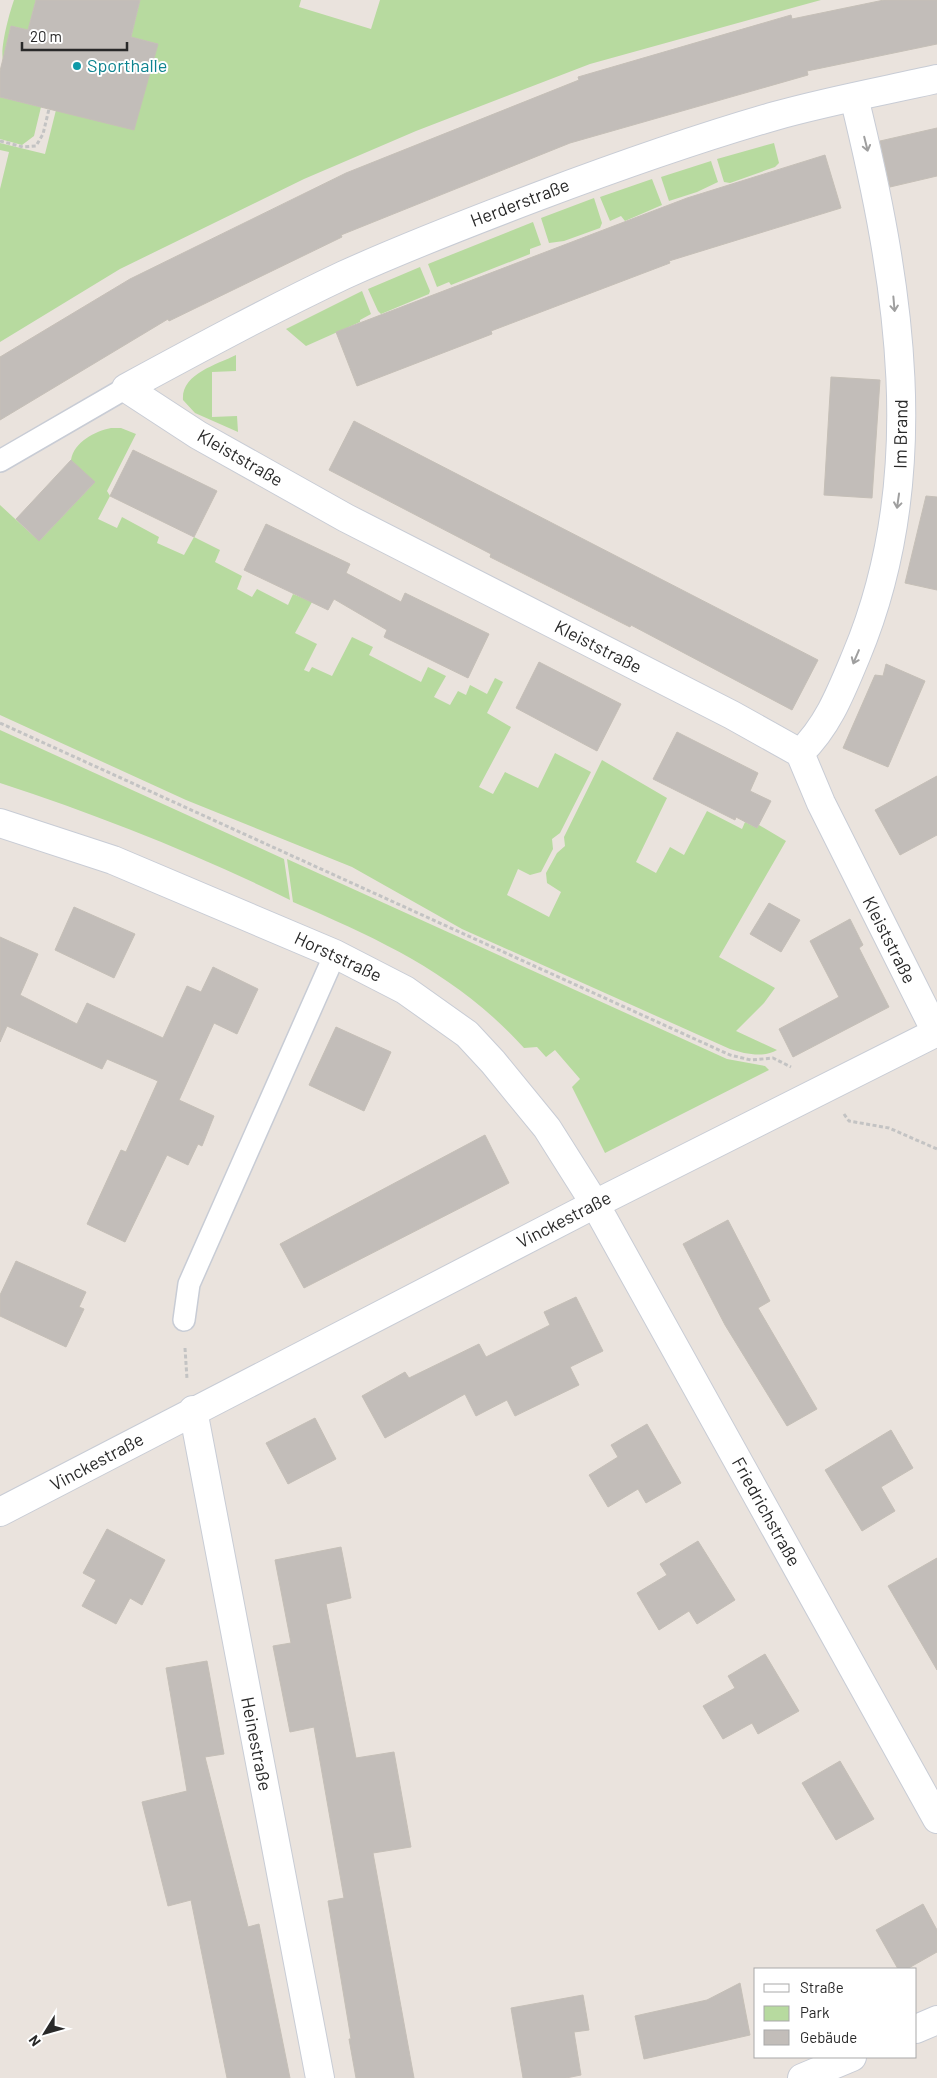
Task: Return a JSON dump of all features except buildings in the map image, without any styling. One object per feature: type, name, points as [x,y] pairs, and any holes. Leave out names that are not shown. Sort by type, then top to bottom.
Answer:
[{"type":"street","name":"Herderstraße","points":[[126,388],[269,312],[422,241],[616,167],[776,116],[937,79]]},
{"type":"street","name":"Im Brand","points":[[800,753],[815,739],[830,716],[863,640],[886,568],[900,486],[901,386],[893,285],[871,167],[854,97]]},
{"type":"street","name":"Kleiststraße","points":[[126,388],[198,435],[346,518],[732,715],[800,753],[821,803],[936,1032]]},
{"type":"street","name":"Horststraße","points":[[0,823],[113,860],[335,954],[405,990],[467,1034],[522,1095],[547,1128],[595,1204]]},
{"type":"street","name":"Vinckestraße","points":[[0,1512],[193,1410],[936,1032]]},
{"type":"street","name":"Friedrichstraße","points":[[595,1204],[937,1820]]},
{"type":"street","name":"Heinestraße","points":[[193,1410],[320,2078]]},
{"type":"street","points":[[917,2029],[937,2020]]},
{"type":"street","points":[[802,2078],[850,2058]]},
{"type":"lane","points":[[0,461],[126,388]]},
{"type":"lane","points":[[184,1320],[189,1284],[335,954]]},
{"type":"path","points":[[0,141],[23,147],[36,146],[43,134],[48,109]]},
{"type":"path","points":[[0,723],[730,1055],[751,1060],[773,1058],[789,1068],[798,1064]]},
{"type":"path","points":[[826,1088],[849,1121],[889,1128],[937,1150]]},
{"type":"path","points":[[184,1320],[185,1366],[193,1410]]},
{"type":"green space","points":[[14,0],[36,0],[28,30],[11,26],[3,60],[4,39]]},
{"type":"green space","points":[[140,0],[301,0],[299,7],[371,29],[380,0],[821,0],[590,64],[416,131],[304,179],[120,269],[0,342],[0,189],[9,152],[0,150],[0,143],[45,154],[56,110],[158,44],[131,37]]},
{"type":"green space","points":[[0,97],[41,107],[34,136],[22,145],[0,139]]},
{"type":"green space","points":[[774,143],[779,163],[775,167],[730,183],[724,182],[717,159]]},
{"type":"green space","points":[[711,161],[718,182],[697,192],[669,201],[661,177]]},
{"type":"green space","points":[[652,179],[662,205],[625,221],[621,216],[610,221],[600,197]]},
{"type":"green space","points":[[594,198],[602,223],[600,228],[564,241],[549,243],[541,218]]},
{"type":"green space","points":[[533,222],[541,245],[530,249],[530,254],[451,285],[449,282],[437,287],[428,264]]},
{"type":"green space","points":[[420,267],[430,291],[429,294],[381,314],[368,289]]},
{"type":"green space","points":[[362,291],[371,314],[360,320],[360,322],[306,346],[286,329]]},
{"type":"green space","points":[[236,355],[236,371],[212,372],[212,417],[237,416],[238,432],[195,413],[183,400],[184,391],[194,377]]},
{"type":"green space","points":[[111,428],[121,428],[136,434],[107,491],[110,496],[98,519],[117,528],[122,517],[159,537],[157,543],[184,555],[194,537],[220,550],[215,562],[242,576],[237,589],[252,597],[257,589],[288,605],[293,594],[312,602],[295,633],[317,644],[304,670],[309,672],[312,667],[332,676],[352,637],[373,647],[369,655],[421,682],[428,667],[446,676],[434,697],[450,705],[458,691],[466,695],[470,685],[487,694],[495,678],[503,682],[487,713],[511,727],[479,787],[493,794],[505,772],[538,788],[555,753],[591,772],[560,833],[552,839],[553,849],[541,872],[530,875],[518,869],[507,895],[549,917],[561,892],[547,883],[546,873],[557,853],[565,846],[564,837],[602,760],[667,798],[636,862],[656,873],[670,847],[684,855],[707,811],[742,829],[745,822],[757,828],[759,825],[786,841],[719,957],[775,988],[764,1003],[736,1031],[777,1050],[760,1055],[730,1049],[462,929],[352,867],[186,800],[0,715],[0,505],[39,541],[94,483],[71,460],[76,448],[86,438]]},
{"type":"green space","points":[[0,730],[284,859],[290,900],[147,836],[74,808],[0,783]]},
{"type":"green space","points":[[287,859],[727,1059],[765,1066],[769,1070],[605,1153],[572,1087],[580,1079],[555,1050],[546,1057],[537,1047],[524,1048],[499,1022],[472,1000],[417,962],[357,931],[293,902]]},
{"type":"place","name":"Sporthalle","points":[[77,66]]}]
